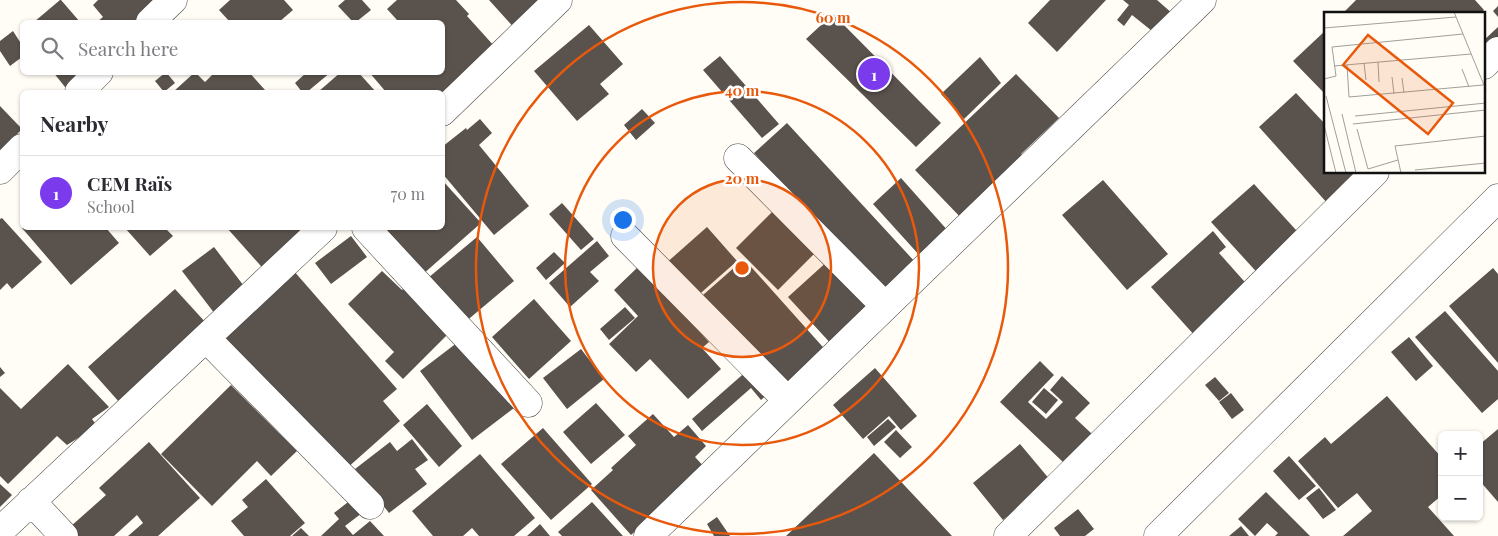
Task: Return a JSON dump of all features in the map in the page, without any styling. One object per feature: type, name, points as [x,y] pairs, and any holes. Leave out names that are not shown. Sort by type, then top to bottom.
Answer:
[{"type":"street","points":[[152,20],[173,0]]},
{"type":"street","points":[[445,109],[558,0]]},
{"type":"street","points":[[648,536],[1202,0]]},
{"type":"street","points":[[1486,63],[1498,51]]},
{"type":"street","points":[[81,90],[96,75]]},
{"type":"street","points":[[0,170],[20,150]]},
{"type":"street","points":[[738,158],[885,306]]},
{"type":"street","points":[[1008,536],[1373,174]]},
{"type":"street","points":[[1158,536],[1498,198]]},
{"type":"street","points":[[0,530],[321,230]]},
{"type":"street","points":[[368,230],[528,402]]},
{"type":"street","points":[[626,236],[787,400]]},
{"type":"street","points":[[206,338],[370,505]]},
{"type":"street","points":[[31,501],[64,536]]},
{"type":"building","points":[[60,0],[78,20],[36,20]]},
{"type":"building","points":[[98,0],[156,0],[146,20],[99,20],[103,17],[93,5]]},
{"type":"building","points":[[230,0],[284,0],[293,10],[281,20],[228,20],[219,10]]},
{"type":"building","points":[[345,0],[362,0],[371,10],[358,20],[351,20],[338,6]]},
{"type":"building","points":[[397,0],[456,0],[469,14],[467,16],[495,47],[444,90],[384,90],[372,75],[445,75],[445,20],[397,20],[387,9]]},
{"type":"building","points":[[489,0],[552,0],[517,31]]},
{"type":"building","points":[[1050,0],[1106,0],[1057,52],[1028,23]]},
{"type":"building","points":[[1123,0],[1157,0],[1173,14],[1157,35],[1132,15],[1124,26],[1117,20],[1129,5]]},
{"type":"building","points":[[1356,0],[1475,0],[1484,10],[1482,12],[1344,12]]},
{"type":"building","points":[[1498,6],[1498,17],[1493,11]]},
{"type":"building","points":[[833,14],[941,123],[916,147],[806,39]]},
{"type":"building","points":[[589,25],[623,64],[600,84],[609,94],[577,121],[534,71]]},
{"type":"building","points":[[1498,27],[1498,47],[1486,58],[1486,38]]},
{"type":"building","points":[[13,31],[20,42],[20,58],[10,66],[0,51],[0,41]]},
{"type":"building","points":[[1324,32],[1324,93],[1293,61]]},
{"type":"building","points":[[720,56],[779,124],[762,138],[703,70]]},
{"type":"building","points":[[980,57],[1001,83],[964,119],[941,94]]},
{"type":"building","points":[[1016,74],[1059,118],[1021,154],[1028,161],[965,222],[915,170]]},
{"type":"building","points":[[55,75],[89,75],[71,90],[67,90]]},
{"type":"building","points":[[162,75],[168,75],[175,83],[166,90],[162,90],[155,81]]},
{"type":"building","points":[[192,75],[198,75],[205,82],[212,75],[252,75],[265,90],[175,90]]},
{"type":"building","points":[[304,75],[327,75],[309,90],[300,90],[295,83]]},
{"type":"building","points":[[338,75],[361,75],[374,90],[320,90]]},
{"type":"building","points":[[1296,93],[1324,123],[1324,174],[1361,174],[1328,204],[1259,127]]},
{"type":"building","points":[[0,106],[20,127],[20,131],[0,152]]},
{"type":"building","points":[[642,109],[655,123],[636,140],[624,125]]},
{"type":"building","points":[[480,119],[492,133],[479,145],[529,206],[494,235],[445,177],[445,145],[466,128],[467,130]]},
{"type":"building","points":[[787,123],[916,263],[882,293],[754,153]]},
{"type":"building","points":[[901,178],[949,232],[921,257],[873,204]]},
{"type":"building","points":[[1103,180],[1168,254],[1127,290],[1062,215]]},
{"type":"building","points":[[445,183],[481,223],[422,275],[383,230],[445,230]]},
{"type":"building","points":[[1254,184],[1306,241],[1263,279],[1211,222]]},
{"type":"building","points":[[562,203],[594,239],[581,250],[549,214]]},
{"type":"building","points":[[776,208],[818,250],[778,290],[736,248]]},
{"type":"building","points":[[2,218],[42,262],[12,289],[7,283],[0,290],[0,219]]},
{"type":"building","points":[[707,227],[737,261],[694,299],[664,265]]},
{"type":"building","points":[[24,230],[108,230],[119,243],[71,285]]},
{"type":"building","points":[[127,230],[167,230],[173,236],[150,256]]},
{"type":"building","points":[[229,230],[318,230],[268,274]]},
{"type":"building","points":[[1213,231],[1226,247],[1219,253],[1251,289],[1196,337],[1151,287]]},
{"type":"building","points":[[351,236],[367,257],[331,284],[315,263]]},
{"type":"building","points":[[477,237],[514,281],[464,323],[428,278]]},
{"type":"building","points":[[597,241],[609,256],[590,272],[599,281],[570,307],[549,283]]},
{"type":"building","points":[[214,247],[247,290],[215,314],[182,271]]},
{"type":"building","points":[[554,252],[565,263],[546,280],[536,268]]},
{"type":"building","points":[[744,259],[830,355],[789,391],[703,295]]},
{"type":"building","points":[[830,259],[875,310],[834,347],[788,297]]},
{"type":"building","points":[[639,266],[709,342],[702,348],[721,369],[688,399],[650,359],[636,372],[609,344],[638,316],[614,290]]},
{"type":"building","points":[[1493,268],[1498,274],[1498,363],[1449,306]]},
{"type":"building","points":[[293,270],[397,389],[383,401],[400,421],[346,469],[218,337]]},
{"type":"building","points":[[382,271],[402,290],[404,288],[449,333],[403,379],[385,361],[394,352],[348,304]]},
{"type":"building","points":[[175,289],[207,324],[120,403],[88,367]]},
{"type":"building","points":[[534,299],[571,341],[529,379],[492,337]]},
{"type":"building","points":[[625,307],[635,318],[609,340],[600,329]]},
{"type":"building","points":[[1445,311],[1498,371],[1498,399],[1482,413],[1415,337]]},
{"type":"building","points":[[1409,337],[1433,366],[1416,381],[1391,352]]},
{"type":"building","points":[[462,339],[514,408],[472,440],[420,371]]},
{"type":"building","points":[[581,349],[604,379],[567,409],[543,378]]},
{"type":"building","points":[[1040,361],[1054,375],[1028,402],[1046,419],[1063,402],[1050,390],[1062,376],[1090,403],[1075,418],[1092,434],[1064,463],[1000,402]]},
{"type":"building","points":[[68,364],[109,407],[92,419],[97,426],[67,445],[57,436],[8,484],[0,476],[0,388],[21,409]]},
{"type":"building","points":[[0,367],[5,373],[0,377]]},
{"type":"building","points":[[875,368],[917,416],[901,430],[889,416],[863,439],[833,405]]},
{"type":"building","points":[[749,369],[770,392],[761,400],[751,388],[702,431],[692,419]]},
{"type":"building","points":[[1215,377],[1229,393],[1219,401],[1205,385]]},
{"type":"building","points":[[231,385],[297,451],[271,476],[257,461],[212,506],[161,454]]},
{"type":"building","points":[[1044,388],[1058,400],[1046,414],[1032,402]]},
{"type":"building","points":[[1231,393],[1244,410],[1232,419],[1219,402]]},
{"type":"building","points":[[1387,396],[1438,453],[1438,498],[1428,507],[1438,518],[1438,521],[1441,521],[1454,536],[1343,536],[1372,511],[1357,493],[1338,508],[1298,461],[1325,437],[1331,444]]},
{"type":"building","points":[[596,403],[625,435],[591,464],[563,432]]},
{"type":"building","points":[[427,404],[462,446],[439,467],[403,425]]},
{"type":"building","points":[[653,414],[674,437],[688,425],[706,446],[695,457],[706,469],[631,535],[591,490],[636,445],[628,436]]},
{"type":"building","points":[[888,419],[896,427],[874,446],[867,437]]},
{"type":"building","points":[[543,428],[592,484],[551,520],[501,464]]},
{"type":"building","points":[[1498,429],[1498,502],[1483,485],[1483,442]]},
{"type":"building","points":[[896,430],[912,447],[900,458],[884,442]]},
{"type":"building","points":[[412,439],[428,460],[415,469],[427,484],[389,513],[355,469],[390,442],[397,451]]},
{"type":"building","points":[[149,442],[200,498],[158,536],[128,536],[143,523],[137,515],[114,536],[78,536],[70,527],[106,495],[99,488]]},
{"type":"building","points":[[1020,444],[1051,481],[1003,520],[973,483]]},
{"type":"building","points":[[874,453],[952,536],[786,536]]},
{"type":"building","points":[[480,454],[535,518],[514,536],[479,536],[472,528],[463,536],[433,536],[412,511]]},
{"type":"building","points":[[1289,456],[1316,486],[1299,500],[1273,471]]},
{"type":"building","points":[[266,479],[305,523],[290,536],[244,536],[231,521],[248,507],[242,500]]},
{"type":"building","points":[[0,484],[12,495],[0,507]]},
{"type":"building","points":[[1319,488],[1336,510],[1323,519],[1306,498]]},
{"type":"building","points":[[1266,492],[1310,536],[1275,536],[1278,533],[1267,523],[1255,536],[1238,519]]},
{"type":"building","points":[[352,499],[362,513],[345,526],[353,535],[370,521],[384,536],[321,536],[339,519],[334,513]]},
{"type":"building","points":[[592,502],[623,536],[562,536],[558,532]]},
{"type":"building","points":[[1078,509],[1094,529],[1085,536],[1060,536],[1054,528]]},
{"type":"building","points":[[717,517],[730,536],[714,536],[707,524]]},
{"type":"building","points":[[540,524],[550,536],[527,536]]},
{"type":"building","points":[[1241,526],[1249,536],[1229,536]]},
{"type":"building","points":[[301,528],[309,536],[292,536]]},
{"type":"place","name":"CEM Raïs","points":[[874,74]]}]
